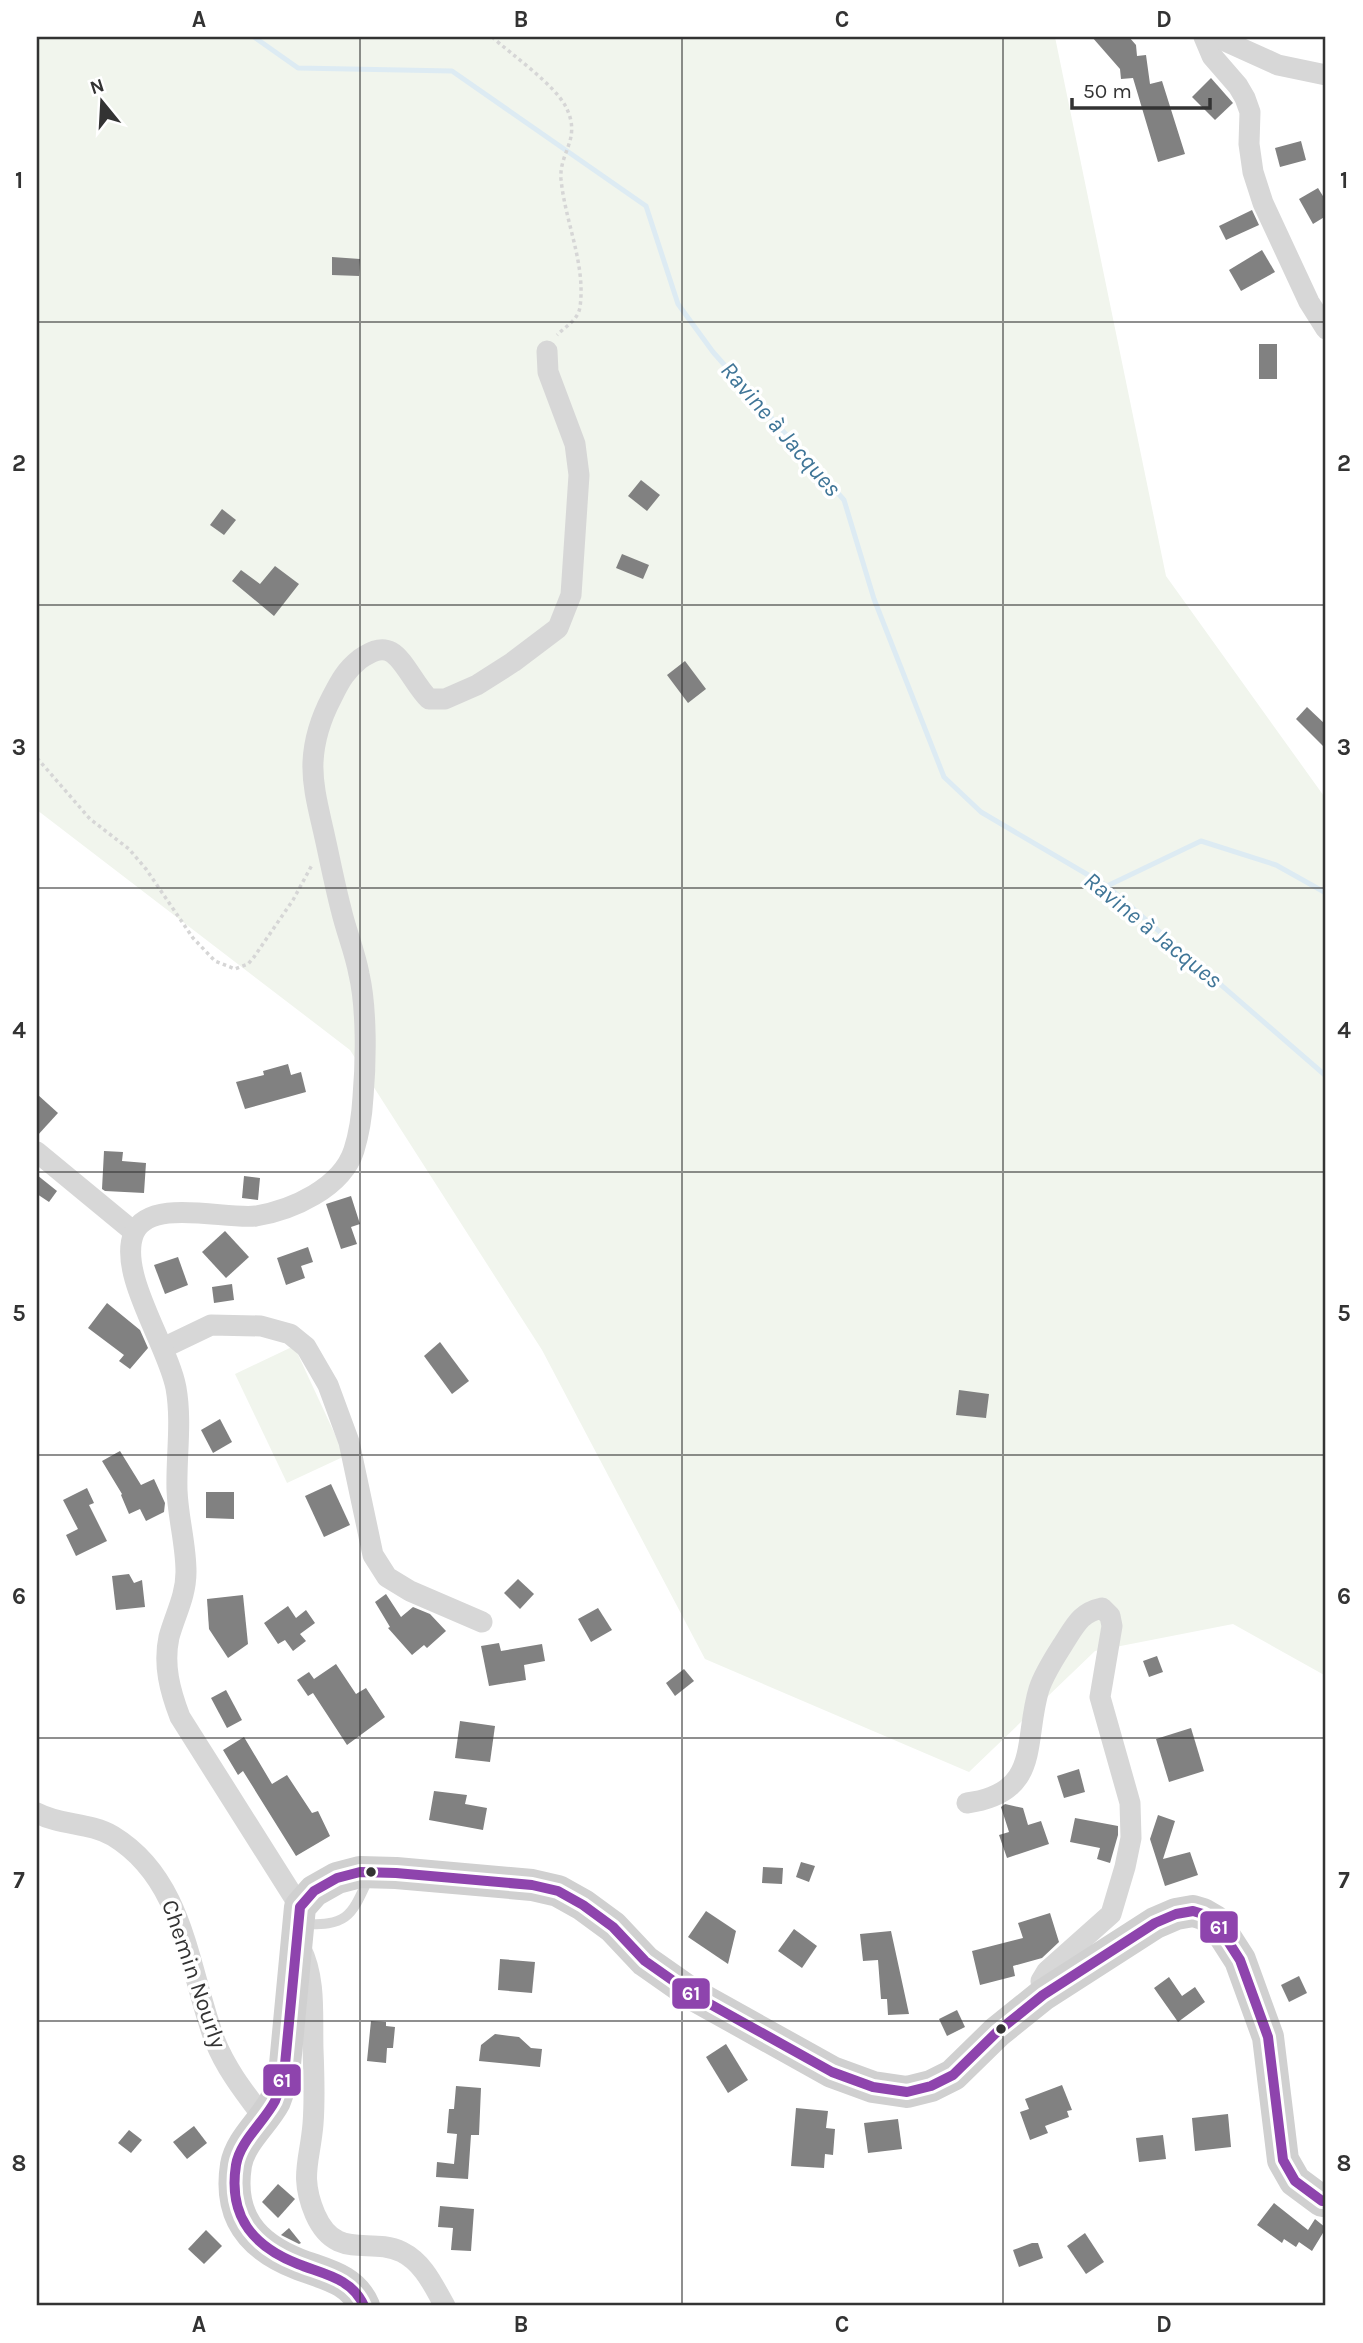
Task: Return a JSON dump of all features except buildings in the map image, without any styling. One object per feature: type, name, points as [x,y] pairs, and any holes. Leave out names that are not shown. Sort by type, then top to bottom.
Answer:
[{"type":"main road","points":[[363,2306],[360,2297],[349,2285],[266,2248],[245,2226],[237,2212],[235,2196],[236,2162],[274,2101],[284,2075],[297,1923],[314,1891],[337,1878],[360,1872],[532,1885],[558,1891],[613,1927],[645,1961],[692,1994],[832,2072],[873,2087],[907,2092],[931,2086],[953,2074],[997,2032],[1043,1995],[1156,1923],[1176,1913],[1193,1912],[1215,1921],[1240,1960],[1268,2037],[1283,2160],[1295,2181],[1322,2201],[1326,2201]]},
{"type":"street","points":[[1204,37],[1212,56],[1245,98],[1250,112],[1249,144],[1253,172],[1263,203],[1309,302],[1326,329]]},
{"type":"street","points":[[1216,37],[1278,65],[1326,75]]},
{"type":"street","points":[[445,2306],[424,2270],[413,2259],[390,2248],[349,2246],[337,2240],[321,2224],[307,2188],[305,2174],[313,2126],[312,1987],[297,1923],[180,1717],[170,1690],[167,1663],[169,1638],[179,1613],[186,1573],[177,1499],[176,1387],[132,1274],[131,1254],[134,1231],[150,1217],[173,1212],[256,1216],[285,1207],[312,1196],[338,1177],[353,1153],[363,1100],[366,1052],[360,977],[340,908],[314,782],[313,761],[325,711],[345,671],[367,653],[382,648],[394,653],[419,690],[429,699],[445,699],[477,685],[558,628],[571,594],[579,475],[575,444],[548,372],[547,351]]},
{"type":"street","points":[[37,1152],[134,1231]]},
{"type":"street","points":[[163,1348],[211,1325],[261,1326],[290,1334],[306,1347],[328,1385],[349,1442],[373,1555],[387,1577],[482,1622]]},
{"type":"street","points":[[967,1803],[985,1800],[1004,1791],[1018,1775],[1028,1758],[1039,1689],[1048,1667],[1080,1617],[1102,1608],[1110,1616],[1112,1626],[1100,1696],[1130,1802],[1130,1838],[1125,1867],[1111,1914],[1048,1971],[1041,1981],[1043,1995]]},
{"type":"street","name":"Chemin Nourly","points":[[37,1813],[48,1819],[103,1831],[115,1837],[143,1861],[158,1881],[178,1919],[216,2042],[233,2077],[263,2117]]},
{"type":"path","points":[[492,37],[556,93],[564,104],[572,126],[572,136],[561,175],[581,283],[580,305],[578,316],[558,334],[547,351]]},
{"type":"path","points":[[37,758],[90,819],[138,859],[201,946],[215,961],[235,969],[248,964],[254,957],[293,900],[312,864],[327,848]]},
{"type":"shaded area","points":[[37,37],[1055,37],[1166,576],[1326,799],[1326,1676],[1233,1624],[1095,1651],[969,1772],[705,1659],[542,1350],[350,1050],[37,810]]},
{"type":"shaded area","points":[[294,1346],[345,1456],[287,1483],[235,1374]]},
{"type":"waterway","name":"Ravine à Jacques","points":[[254,37],[298,68],[452,71],[646,206],[678,304],[713,352],[844,500],[874,599],[944,777],[981,812],[1107,886],[1326,1076]]},
{"type":"waterway","points":[[1107,886],[1201,841],[1276,865],[1326,893]]},
{"type":"transit line","name":"61","points":[[364,2306],[359,2297],[344,2283],[282,2257],[256,2238],[240,2214],[234,2183],[238,2156],[275,2101],[284,2075],[300,1907],[314,1891],[337,1878],[360,1872],[532,1885],[558,1891],[613,1927],[645,1961],[692,1994],[832,2072],[873,2087],[907,2092],[931,2086],[953,2075],[997,2032],[1043,1995],[1155,1923],[1176,1914],[1193,1911],[1203,1914],[1215,1921],[1240,1960],[1268,2037],[1283,2160],[1295,2181],[1322,2201],[1326,2201]]}]
